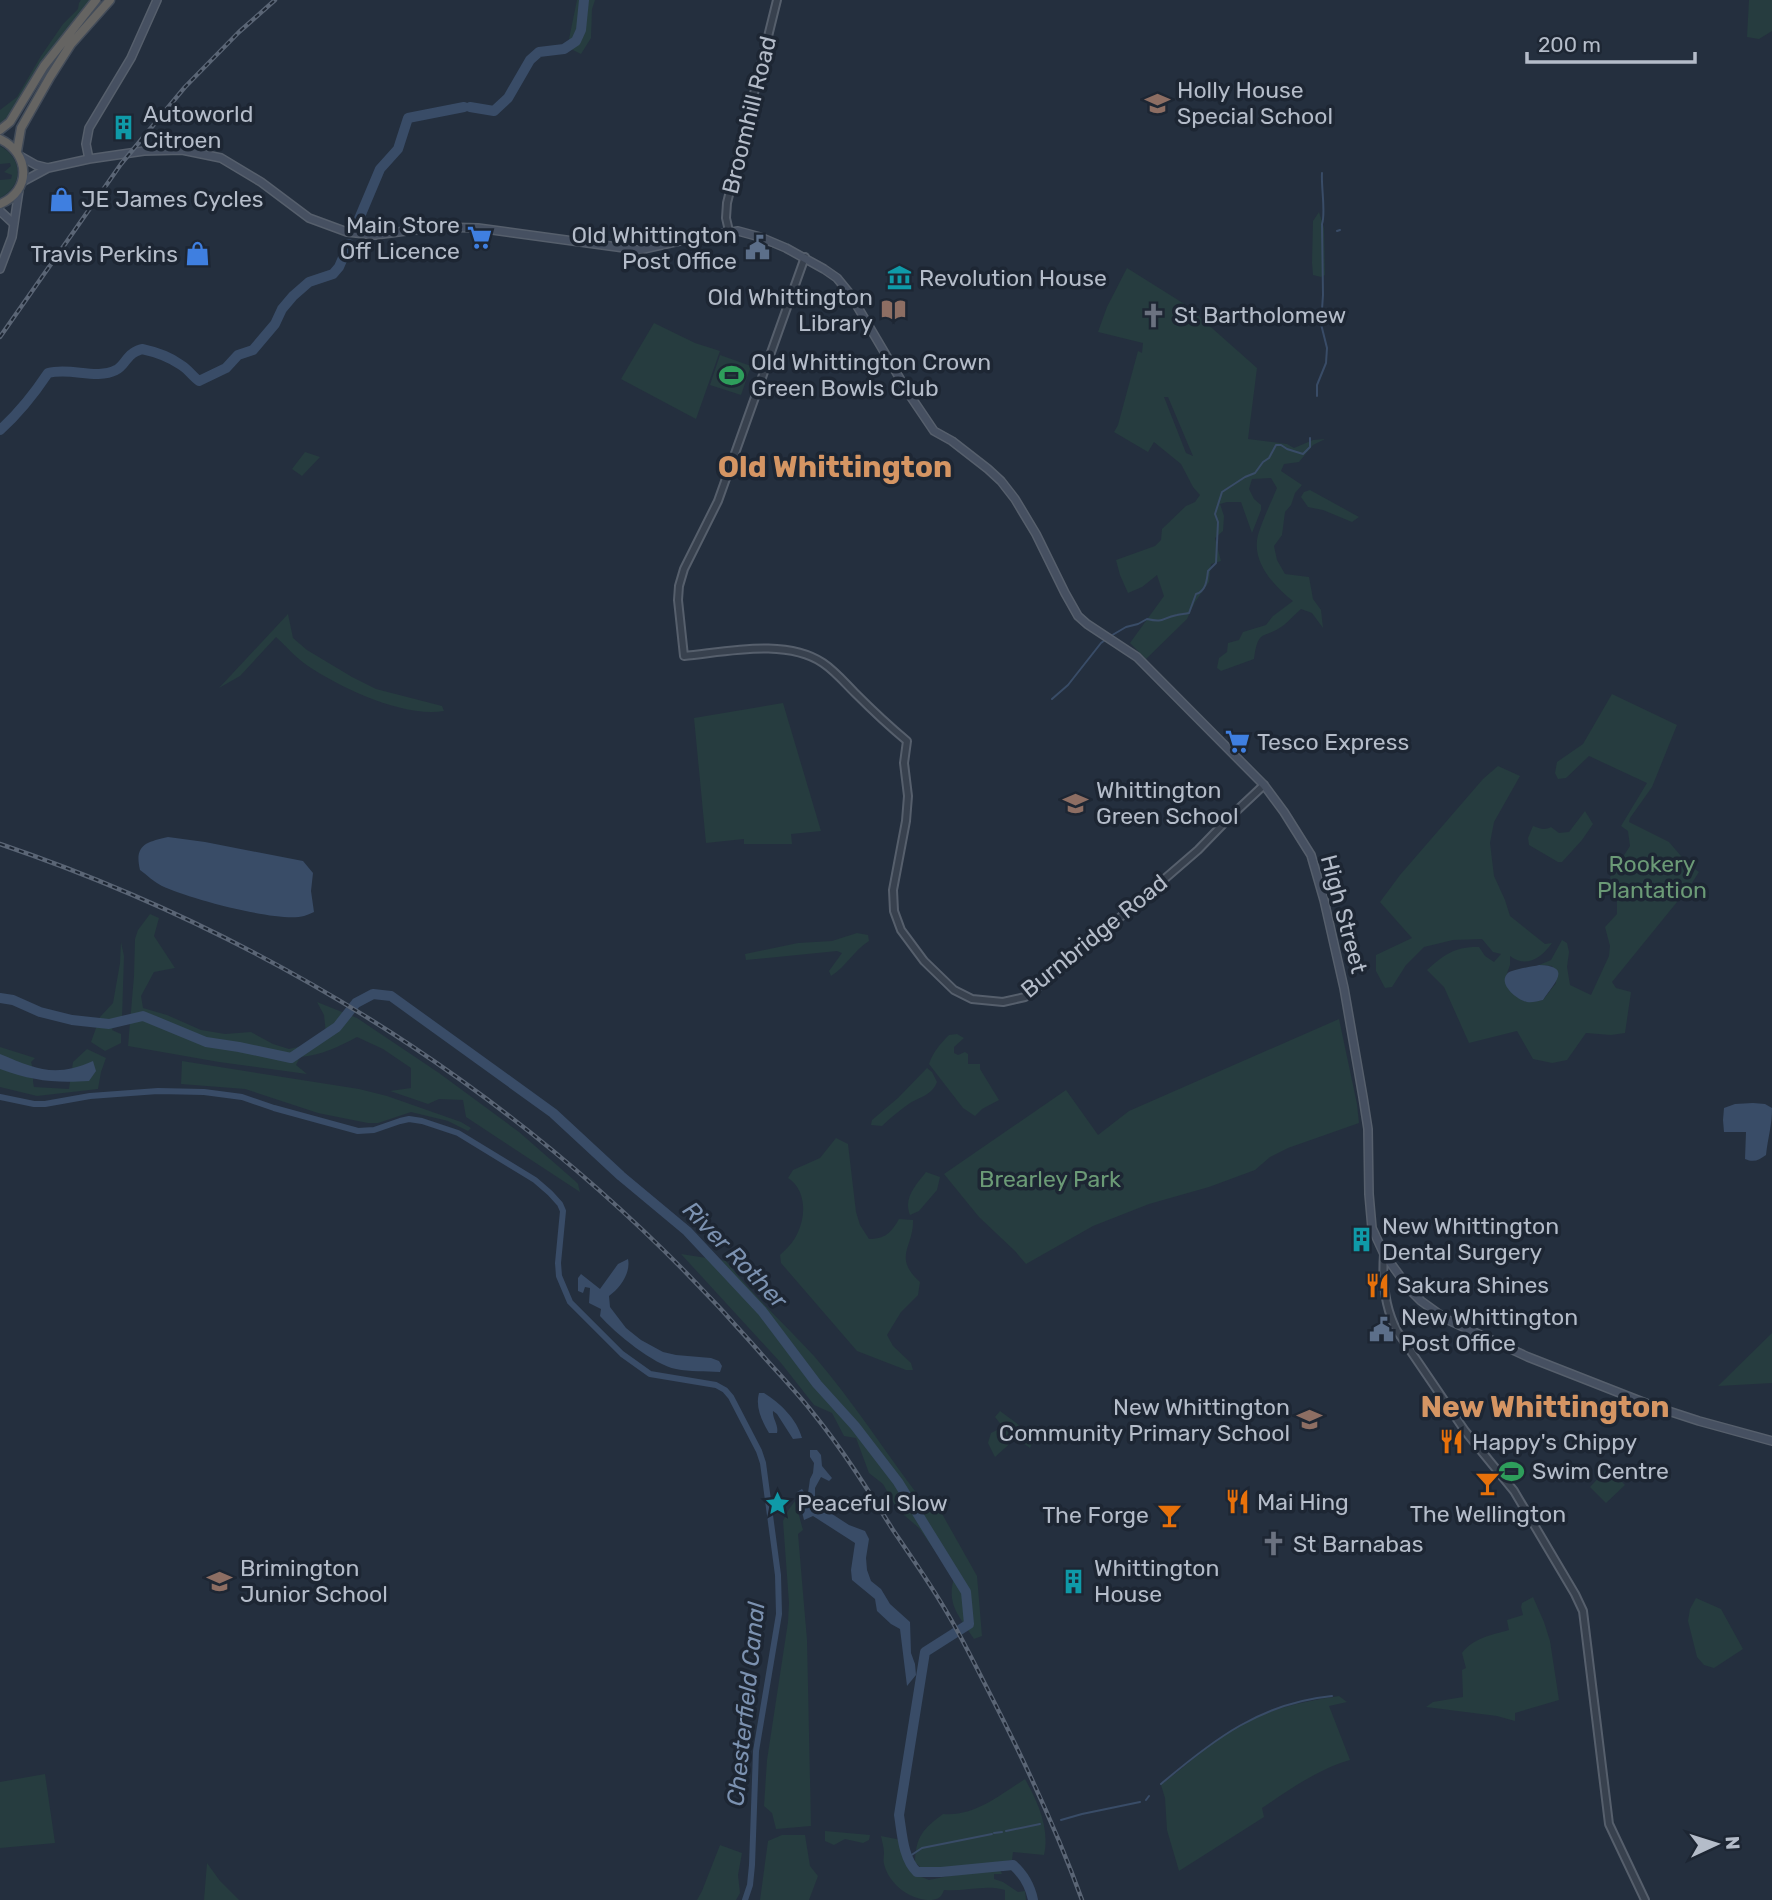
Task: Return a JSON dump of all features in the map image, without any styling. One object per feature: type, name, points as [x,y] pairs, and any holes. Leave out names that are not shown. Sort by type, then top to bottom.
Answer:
[{"type":"highway","points":[[0,130],[10,122],[44,66],[96,0]]},
{"type":"highway","points":[[0,204],[14,196],[20,186],[23,170],[18,153],[21,128],[71,44],[110,0]]},
{"type":"highway","points":[[0,139],[10,144],[18,153]]},
{"type":"main road","points":[[89,159],[86,144],[89,128],[131,58],[157,0]]},
{"type":"main road","points":[[0,269],[9,248],[20,186],[48,168],[144,151],[182,150],[220,158],[245,171],[316,221],[364,235],[437,227],[478,228],[639,250],[729,231]]},
{"type":"main road","points":[[18,153],[36,165],[48,168]]},
{"type":"main road","points":[[0,211],[14,224]]},
{"type":"main road","name":"High Street","points":[[729,231],[760,237],[805,257],[837,278],[850,294],[909,394],[934,430],[988,469],[1016,499],[1078,616],[1136,657],[1264,785],[1284,812],[1311,855],[1344,988],[1367,1129],[1373,1228],[1384,1254]]},
{"type":"main road","points":[[1384,1254],[1410,1290],[1446,1318],[1528,1357],[1653,1406],[1772,1440]]},
{"type":"street","name":"Broomhill Road","points":[[729,231],[727,203],[777,0]]},
{"type":"street","name":"Burnbridge Road","points":[[805,257],[718,501],[684,569],[678,600],[684,656],[755,649],[785,649],[812,656],[826,664],[889,727],[907,741],[904,763],[908,796],[906,821],[892,890],[894,911],[901,930],[924,961],[954,990],[972,999],[1003,1002],[1025,997],[1198,850],[1264,785]]},
{"type":"street","name":"High Street","points":[[1384,1254],[1383,1269],[1389,1317],[1396,1331],[1465,1431],[1514,1491],[1583,1611],[1609,1824],[1645,1900]]},
{"type":"green space","points":[[81,0],[92,0],[60,38],[13,111],[0,124],[0,110],[17,97],[41,56],[63,24],[78,9]]},
{"type":"green space","points":[[577,0],[595,0],[591,38],[581,54],[571,49],[569,39]]},
{"type":"green space","points":[[1749,0],[1772,0],[1772,31],[1759,39],[1747,37]]},
{"type":"green space","points":[[0,146],[13,157],[18,172],[13,186],[0,198],[0,180],[11,179],[12,175],[4,172],[11,166],[10,163],[0,164]]},
{"type":"green space","points":[[1319,212],[1324,228],[1325,275],[1321,277],[1313,275],[1312,263],[1313,221]]},
{"type":"green space","points":[[1127,268],[1186,305],[1257,368],[1248,439],[1287,444],[1294,448],[1313,440],[1325,439],[1313,445],[1299,462],[1284,464],[1281,471],[1302,485],[1285,512],[1282,535],[1274,546],[1277,560],[1285,574],[1309,577],[1313,599],[1321,610],[1323,628],[1312,613],[1301,609],[1284,625],[1260,638],[1254,659],[1221,671],[1217,668],[1219,658],[1227,652],[1228,643],[1239,640],[1243,632],[1266,625],[1293,601],[1272,581],[1258,555],[1258,535],[1277,488],[1271,478],[1252,479],[1249,489],[1261,505],[1261,510],[1252,533],[1241,502],[1220,504],[1224,516],[1223,531],[1215,538],[1221,561],[1211,564],[1209,582],[1187,619],[1146,659],[1130,643],[1164,596],[1157,575],[1142,587],[1128,593],[1116,560],[1155,546],[1161,540],[1162,529],[1200,495],[1181,464],[1154,442],[1148,452],[1114,432],[1138,351],[1142,353],[1143,343],[1098,332],[1107,307]],"holes":[[[1164,397],[1168,397],[1193,456],[1186,453]]]},
{"type":"green space","points":[[654,323],[695,343],[720,351],[696,419],[621,379]]},
{"type":"green space","name":"Old Whittington Crown Green Bowls Club","points":[[720,355],[751,366],[741,395],[710,385]]},
{"type":"green space","points":[[305,452],[320,457],[302,476],[292,469]]},
{"type":"green space","points":[[1310,490],[1359,517],[1352,522],[1308,507],[1301,497],[1304,492]]},
{"type":"green space","points":[[288,614],[293,638],[307,650],[376,689],[442,706],[444,711],[428,712],[392,706],[355,692],[308,666],[276,637],[240,676],[219,688]]},
{"type":"green space","name":"Rookery Plantation","points":[[1612,694],[1677,725],[1652,787],[1629,822],[1669,842],[1687,863],[1699,872],[1612,982],[1616,988],[1631,992],[1625,1033],[1586,1033],[1567,1060],[1552,1063],[1533,1059],[1517,1031],[1469,1043],[1444,987],[1427,970],[1444,956],[1463,948],[1479,947],[1485,956],[1494,962],[1501,954],[1493,952],[1482,939],[1453,940],[1424,947],[1406,965],[1392,987],[1385,988],[1376,971],[1376,955],[1412,938],[1380,902],[1483,779],[1498,766],[1520,776],[1494,822],[1490,843],[1494,876],[1510,916],[1545,944],[1552,943],[1534,960],[1516,960],[1510,956],[1505,979],[1520,999],[1529,1002],[1543,1000],[1556,983],[1552,966],[1539,965],[1551,960],[1562,940],[1567,943],[1569,952],[1567,967],[1570,985],[1591,995],[1609,956],[1610,946],[1605,927],[1617,914],[1617,900],[1610,877],[1630,846],[1628,831],[1621,826],[1647,783],[1589,756],[1566,778],[1558,779],[1555,773],[1557,762],[1583,744]]},
{"type":"green space","points":[[783,703],[821,831],[791,834],[792,844],[744,844],[744,839],[706,843],[694,718]]},
{"type":"green space","points":[[1585,811],[1593,824],[1562,862],[1529,845],[1528,838],[1533,826],[1544,829],[1551,827],[1559,833],[1569,832]]},
{"type":"green space","points":[[150,914],[159,918],[154,936],[175,968],[154,972],[141,996],[143,1008],[201,1030],[225,1034],[251,1032],[289,1049],[307,1045],[326,1034],[324,1015],[317,1002],[357,1018],[439,1073],[519,1132],[574,1180],[580,1192],[466,1117],[463,1100],[439,1099],[428,1104],[390,1091],[411,1088],[411,1068],[383,1049],[357,1037],[330,1050],[300,1057],[296,1065],[307,1074],[128,1046],[135,939]]},
{"type":"green space","points":[[857,933],[868,935],[869,941],[831,976],[829,971],[842,953],[837,951],[746,960],[745,954],[798,943],[832,941]]},
{"type":"green space","points":[[121,942],[124,956],[122,1018],[115,1020],[112,1030],[121,1034],[121,1043],[105,1051],[91,1042],[100,1017],[113,1003]]},
{"type":"green space","name":"Brearley Park","points":[[1339,1019],[1359,1123],[1288,1148],[1270,1157],[1255,1170],[1209,1187],[1149,1204],[1093,1226],[1026,1264],[979,1217],[944,1174],[1066,1090],[1098,1135],[1129,1111]]},
{"type":"green space","points":[[957,1034],[964,1038],[954,1047],[954,1053],[958,1055],[965,1052],[968,1054],[968,1064],[980,1064],[980,1069],[999,1100],[975,1116],[963,1108],[929,1064],[946,1038]]},
{"type":"green space","points":[[0,1047],[35,1058],[31,1062],[34,1087],[69,1089],[73,1062],[87,1049],[106,1058],[98,1089],[37,1096],[0,1087]]},
{"type":"green space","points":[[182,1061],[359,1089],[387,1096],[471,1128],[468,1131],[448,1121],[411,1112],[378,1123],[368,1123],[318,1113],[245,1089],[181,1084]]},
{"type":"green space","points":[[927,1068],[937,1082],[932,1090],[910,1103],[882,1126],[871,1125],[872,1120]]},
{"type":"green space","points":[[836,1138],[848,1144],[856,1212],[869,1239],[887,1234],[899,1219],[913,1220],[906,1259],[907,1266],[920,1282],[918,1295],[901,1312],[887,1335],[893,1346],[911,1363],[913,1370],[906,1370],[857,1351],[781,1263],[780,1255],[795,1238],[803,1215],[799,1190],[788,1178],[793,1170],[820,1158]]},
{"type":"green space","points":[[926,1172],[940,1177],[937,1190],[919,1211],[910,1215],[909,1197]]},
{"type":"green space","points":[[681,1254],[726,1261],[828,1373],[921,1499],[926,1500],[932,1496],[977,1576],[982,1636],[974,1639],[959,1617],[952,1596],[954,1578],[919,1528],[897,1509],[883,1484],[869,1473],[856,1438],[844,1436],[832,1413],[814,1405],[781,1363]]},
{"type":"green space","points":[[1772,1333],[1772,1383],[1718,1386]]},
{"type":"green space","points":[[1000,1411],[1035,1437],[1030,1448],[1016,1438],[995,1457],[988,1443],[991,1433],[1003,1427],[995,1417]]},
{"type":"green space","points":[[1608,1468],[1625,1485],[1606,1503],[1590,1487]]},
{"type":"green space","points":[[795,1501],[803,1530],[798,1534],[807,1640],[811,1826],[776,1829],[772,1813],[764,1806],[767,1760],[788,1622],[783,1521]]},
{"type":"green space","points":[[1533,1597],[1550,1641],[1559,1700],[1515,1713],[1515,1721],[1497,1716],[1426,1707],[1433,1702],[1463,1697],[1462,1670],[1466,1668],[1462,1653],[1477,1640],[1509,1630],[1507,1620],[1523,1615],[1522,1603]]},
{"type":"green space","points":[[1696,1598],[1721,1609],[1743,1649],[1714,1668],[1704,1665],[1697,1657],[1688,1621]]},
{"type":"green space","points":[[1339,1696],[1347,1702],[1329,1706],[1350,1760],[1315,1774],[1283,1794],[1262,1808],[1264,1817],[1179,1871],[1167,1830],[1165,1798],[1161,1785],[1223,1736],[1256,1717],[1291,1705]]},
{"type":"green space","points":[[45,1774],[55,1843],[0,1848],[0,1782]]},
{"type":"green space","points":[[1025,1779],[1042,1816],[1044,1855],[1013,1852],[1012,1860],[943,1871],[924,1871],[915,1862],[919,1839],[930,1824],[943,1814],[976,1808]]},
{"type":"green space","points":[[825,1831],[870,1835],[869,1840],[863,1843],[845,1839],[834,1845],[825,1841]]},
{"type":"green space","points":[[782,1835],[805,1835],[810,1866],[818,1876],[809,1900],[760,1900],[768,1841]]},
{"type":"green space","points":[[881,1836],[901,1840],[908,1865],[921,1877],[929,1880],[979,1870],[1000,1869],[1002,1874],[994,1874],[994,1879],[1018,1892],[1025,1891],[1026,1900],[1005,1900],[1005,1890],[990,1888],[944,1890],[940,1897],[934,1900],[914,1897],[890,1878],[884,1863]]},
{"type":"green space","points":[[720,1845],[742,1853],[738,1875],[740,1893],[736,1900],[697,1900],[702,1891]]},
{"type":"green space","points":[[207,1863],[220,1881],[239,1900],[204,1900]]},
{"type":"water","points":[[168,837],[303,861],[313,873],[311,891],[314,912],[291,917],[254,913],[211,903],[162,886],[140,870],[139,855],[140,850],[148,843]]},
{"type":"water","points":[[1539,965],[1556,969],[1558,977],[1543,1000],[1523,1001],[1510,991],[1505,978],[1513,971]]},
{"type":"water","points":[[0,1054],[46,1070],[68,1069],[93,1061],[96,1071],[89,1081],[33,1079],[0,1069]]},
{"type":"water","points":[[1753,1103],[1772,1108],[1766,1155],[1754,1161],[1745,1159],[1746,1132],[1724,1132],[1723,1120],[1724,1108]]},
{"type":"water","points":[[628,1259],[624,1280],[609,1296],[610,1307],[626,1328],[663,1352],[719,1361],[722,1366],[720,1372],[681,1370],[646,1355],[600,1316],[601,1309],[589,1303],[590,1288],[585,1287],[583,1293],[578,1291],[578,1278],[581,1274],[600,1289],[618,1264]]},
{"type":"water","points":[[759,1393],[770,1397],[787,1412],[802,1438],[793,1439],[773,1411],[777,1433],[769,1433],[759,1409]]},
{"type":"water","points":[[810,1450],[817,1450],[821,1455],[822,1466],[832,1478],[829,1481],[821,1477],[815,1488],[815,1503],[849,1525],[865,1531],[869,1539],[866,1558],[871,1581],[910,1622],[911,1653],[916,1675],[907,1686],[900,1629],[877,1611],[875,1599],[852,1580],[855,1543],[813,1516],[804,1520],[797,1492],[802,1489],[806,1495],[808,1493],[814,1463]]},
{"type":"waterway","points":[[470,107],[494,111],[508,98],[530,60],[539,52],[564,49],[576,41],[581,30],[584,0]]},
{"type":"waterway","points":[[356,226],[380,169],[398,149],[408,118],[464,107]]},
{"type":"waterway","points":[[1317,396],[1317,385],[1326,363],[1327,348],[1321,324],[1324,213],[1322,173]]},
{"type":"waterway","points":[[0,430],[26,403],[48,373],[108,373],[118,369],[133,353],[142,349],[172,360],[199,381],[226,368],[238,355],[253,350],[275,324],[282,309],[293,296],[309,282],[333,274],[349,244]]},
{"type":"waterway","points":[[1109,637],[1147,619],[1160,620],[1189,613],[1196,594],[1205,585],[1208,571],[1216,563],[1218,522],[1215,514],[1222,492],[1255,473],[1269,458],[1276,445],[1303,454],[1310,447],[1310,438]]},
{"type":"waterway","points":[[1052,699],[1068,685],[1105,640]]},
{"type":"waterway","name":"River Rother","points":[[0,998],[72,1020],[109,1024],[143,1016],[206,1042],[291,1058],[337,1027],[356,1003],[373,994],[391,996],[553,1113],[621,1176],[687,1231],[762,1311],[817,1384],[855,1426],[898,1482],[966,1592],[969,1624],[925,1652],[899,1815],[904,1845],[912,1867],[917,1872],[1013,1865],[1026,1881],[1033,1900]]},
{"type":"waterway","name":"Chesterfield Canal","points":[[0,1097],[45,1104],[90,1096],[158,1091],[204,1092],[242,1097],[358,1131],[374,1130],[409,1119],[422,1121],[458,1133],[535,1180],[550,1193],[563,1211],[558,1263],[559,1276],[570,1302],[622,1354],[650,1374],[716,1385],[725,1390],[763,1463],[778,1575],[779,1614],[756,1751],[752,1865],[745,1900]]},
{"type":"waterway","points":[[1161,1784],[1220,1738],[1261,1715],[1283,1706],[1332,1696]]},
{"type":"waterway","points":[[1146,1800],[1149,1796]]},
{"type":"waterway","points":[[1061,1820],[1140,1802]]},
{"type":"waterway","points":[[1006,1831],[1040,1824]]},
{"type":"waterway","points":[[994,1833],[1002,1832]]},
{"type":"waterway","points":[[907,1858],[922,1848],[992,1834]]},
{"type":"railway","points":[[0,337],[121,164],[185,87],[275,0]]},
{"type":"railway","points":[[0,844],[109,885],[213,932],[315,986],[412,1046],[505,1113],[593,1185],[677,1264],[785,1380],[824,1427],[936,1594],[1027,1769],[1082,1900]]},
{"type":"place","name":"Holly House Special School","points":[[1157,103]]},
{"type":"place","name":"Autoworld Citroen","points":[[123,127]]},
{"type":"place","name":"JE James Cycles","points":[[61,199]]},
{"type":"place","name":"Main Store Off Licence","points":[[480,238]]},
{"type":"place","name":"Old Whittington Post Office","points":[[757,248]]},
{"type":"place","name":"Travis Perkins","points":[[198,254]]},
{"type":"place","name":"Revolution House","points":[[899,278]]},
{"type":"place","name":"Old Whittington Library","points":[[893,310]]},
{"type":"place","name":"St Bartholomew","points":[[1154,315]]},
{"type":"place","name":"Old Whittington Crown Green Bowls Club","points":[[731,375]]},
{"type":"place","name":"Tesco Express","points":[[1237,742]]},
{"type":"place","name":"Whittington Green School","points":[[1076,803]]},
{"type":"place","name":"New Whittington Dental Surgery","points":[[1362,1239]]},
{"type":"place","name":"Sakura Shines","points":[[1377,1285]]},
{"type":"place","name":"New Whittington Post Office","points":[[1381,1330]]},
{"type":"place","name":"New Whittington Community Primary School","points":[[1310,1420]]},
{"type":"place","name":"Happy's Chippy","points":[[1452,1442]]},
{"type":"place","name":"Swim Centre","points":[[1512,1471]]},
{"type":"place","name":"The Wellington","points":[[1488,1484]]},
{"type":"place","name":"Mai Hing","points":[[1237,1502]]},
{"type":"place","name":"Peaceful Slow","points":[[777,1503]]},
{"type":"place","name":"The Forge","points":[[1169,1515]]},
{"type":"place","name":"St Barnabas","points":[[1273,1544]]},
{"type":"place","name":"Brimington Junior School","points":[[220,1581]]},
{"type":"place","name":"Whittington House","points":[[1074,1581]]},
{"type":"district","name":"Old Whittington","points":[[835,467]]},
{"type":"district","name":"New Whittington","points":[[1545,1407]]}]
